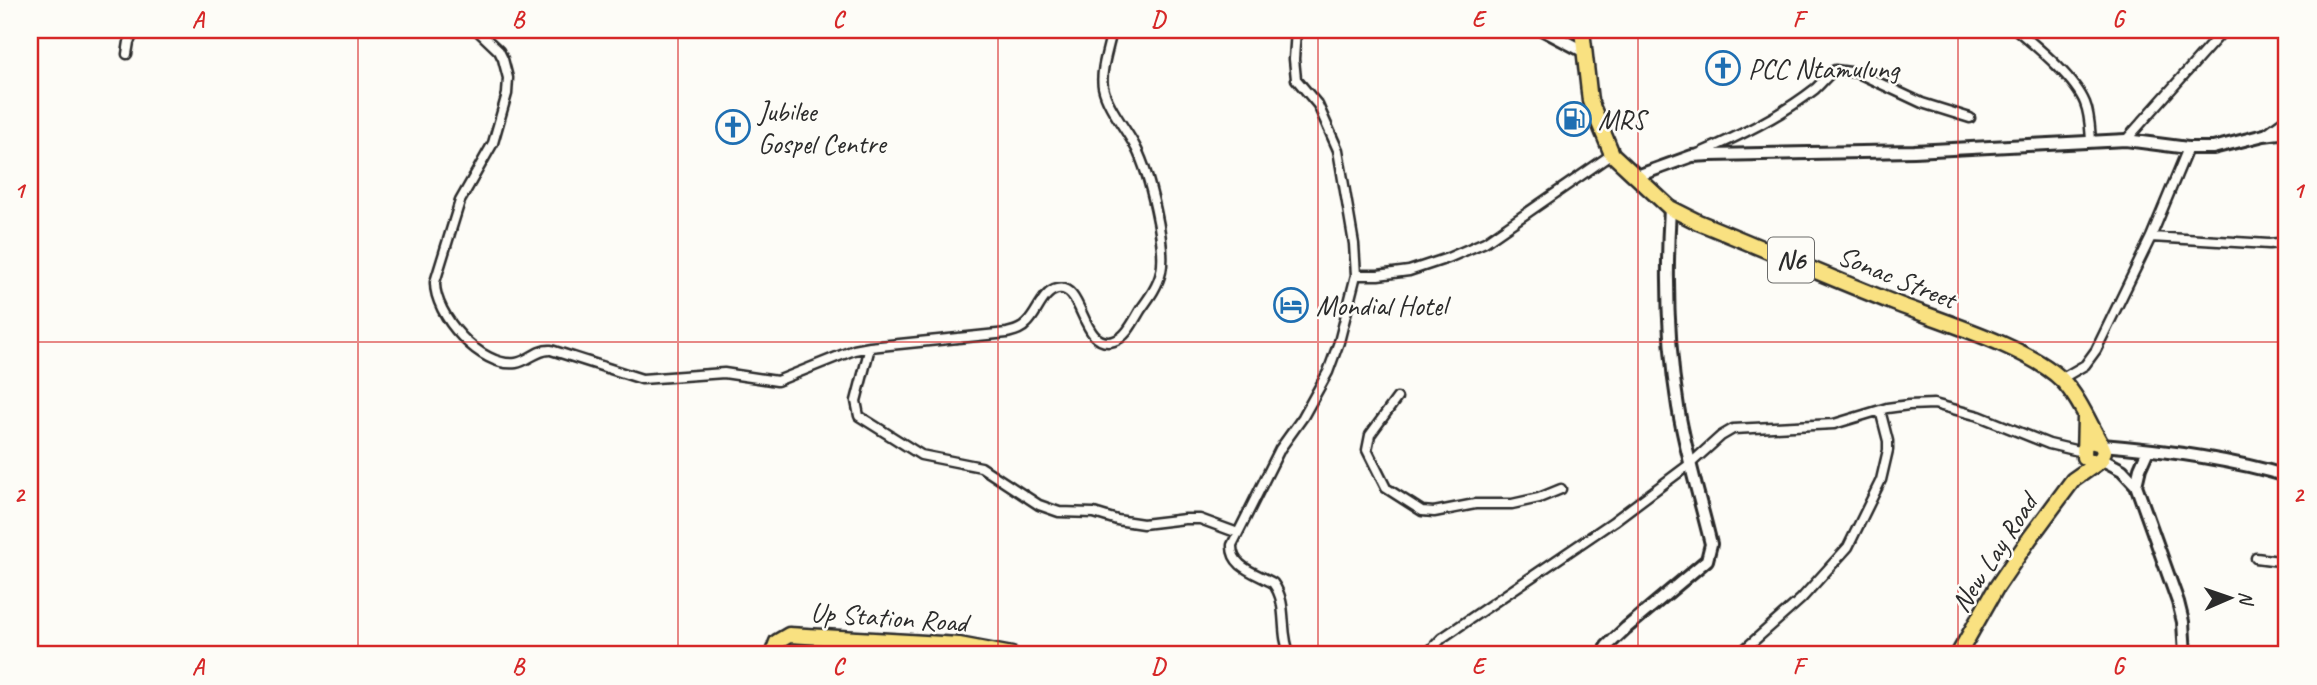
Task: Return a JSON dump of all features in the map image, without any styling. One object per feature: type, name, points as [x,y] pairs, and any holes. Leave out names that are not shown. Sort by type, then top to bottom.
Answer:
[{"type":"highway","name":"Sonac Street","points":[[1582,30],[1590,101],[1612,155],[1670,208],[2012,350],[2061,379],[2085,415]]},
{"type":"highway","points":[[2073,480],[2083,450],[2085,415]]},
{"type":"highway","name":"N6","points":[[2085,415],[2101,453]]},
{"type":"highway","points":[[2083,450],[2089,462],[2101,453]]},
{"type":"highway","points":[[2073,480],[2101,453]]},
{"type":"highway","name":"New Lay Road","points":[[1958,655],[1996,588],[2073,480]]},
{"type":"highway","name":"Up Station Road","points":[[772,655],[777,642],[789,635],[936,643],[1012,655]]},
{"type":"street","points":[[127,54],[135,30]]},
{"type":"street","points":[[477,30],[499,51],[508,78],[503,112],[489,151],[460,201],[435,282],[434,294],[438,303],[460,337],[499,361],[519,363],[537,351],[551,350],[649,380],[724,373],[777,381],[854,350],[1019,330],[1028,323],[1047,294],[1057,289],[1066,289],[1072,295],[1093,335],[1103,341],[1113,341],[1124,335],[1155,289],[1163,254],[1162,236],[1141,158],[1103,85],[1112,30]]},
{"type":"street","points":[[1290,655],[1285,641],[1284,616],[1277,587],[1245,568],[1235,558],[1232,549],[1280,449],[1303,418],[1328,372],[1339,342],[1356,275],[1354,244],[1338,150],[1318,105],[1296,79],[1296,30]]},
{"type":"street","points":[[1543,30],[1583,51]]},
{"type":"street","points":[[2017,30],[2044,53],[2081,93],[2088,113],[2091,141]]},
{"type":"street","points":[[2126,140],[2224,30]]},
{"type":"street","points":[[1637,176],[1748,132],[1817,88],[1835,70],[1858,73],[1922,103],[1970,118]]},
{"type":"street","points":[[2264,135],[2287,118]]},
{"type":"street","points":[[1692,156],[1914,151],[2126,140],[2189,148],[2213,148],[2287,132]]},
{"type":"street","points":[[2061,379],[2085,365],[2096,350],[2151,237],[2189,148]]},
{"type":"street","points":[[1356,275],[1409,271],[1486,242],[1527,211],[1612,155]]},
{"type":"street","points":[[1601,655],[1626,628],[1707,560],[1711,544],[1690,464],[1674,377],[1669,329],[1670,208]]},
{"type":"street","points":[[2151,237],[2269,244],[2287,242]]},
{"type":"street","points":[[870,347],[856,401],[859,416],[912,451],[929,458],[981,467],[1039,505],[1059,512],[1094,513],[1143,524],[1192,518],[1238,533]]},
{"type":"street","points":[[1397,398],[1370,435],[1367,450],[1386,488],[1422,511],[1434,512],[1475,504],[1512,504],[1539,498],[1561,489]]},
{"type":"street","points":[[1426,655],[1443,638],[1614,521],[1690,464],[1710,444],[1733,429],[1834,424],[1880,410],[1934,404],[1979,416],[2049,444],[2083,450]]},
{"type":"street","points":[[1738,655],[1801,599],[1848,547],[1881,480],[1888,442],[1880,410]]},
{"type":"street","points":[[2101,453],[2152,449],[2287,475]]},
{"type":"street","points":[[2136,485],[2142,463],[2152,449]]},
{"type":"street","points":[[2101,453],[2136,485],[2178,602],[2183,622],[2185,655]]},
{"type":"street","points":[[2256,558],[2287,562]]},
{"type":"place","name":"PCC Ntamulung","points":[[1723,68]]},
{"type":"place","name":"MRS","points":[[1574,119]]},
{"type":"place","name":"Jubilee Gospel Centre","points":[[733,127]]},
{"type":"place","name":"Mondial Hotel","points":[[1291,305]]}]
